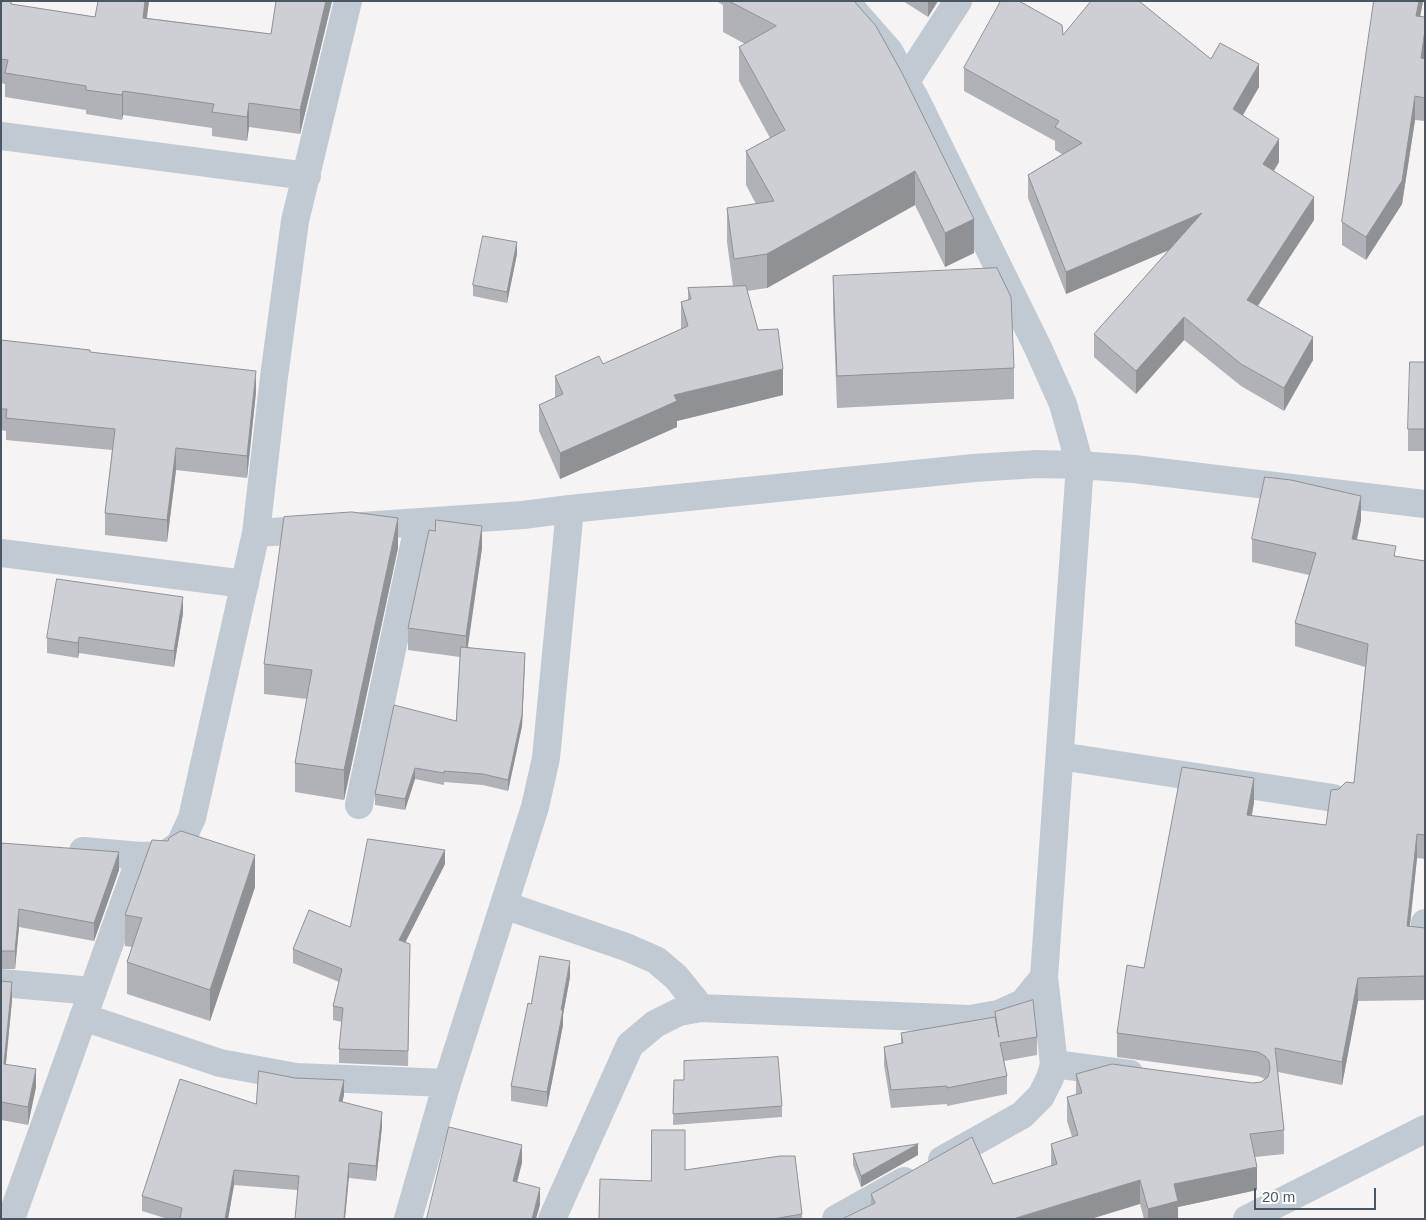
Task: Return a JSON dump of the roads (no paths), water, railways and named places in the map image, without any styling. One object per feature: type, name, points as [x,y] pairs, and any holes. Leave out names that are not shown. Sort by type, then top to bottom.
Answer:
[{"type":"street","points":[[61,849],[141,856],[164,855],[180,844],[192,818],[256,533],[295,221],[348,1]]},
{"type":"street","points":[[836,1219],[1022,1115],[1041,1096],[1050,1078],[1054,1064],[1044,977],[1080,465],[1063,404],[1039,350],[906,81],[889,50],[845,1]]},
{"type":"street","points":[[906,81],[958,1]]},
{"type":"street","points":[[1,136],[307,176]]},
{"type":"street","points":[[245,374],[274,377]]},
{"type":"street","points":[[256,533],[523,515],[974,468],[1037,464],[1134,469],[1425,504]]},
{"type":"street","points":[[408,1219],[446,1083],[535,806],[546,758],[570,509]]},
{"type":"street","points":[[359,805],[419,522]]},
{"type":"street","points":[[1,553],[245,584]]},
{"type":"street","points":[[1060,756],[1333,798]]},
{"type":"street","points":[[11,1219],[12,1187],[83,1017],[141,856]]},
{"type":"street","points":[[504,905],[626,947],[656,960],[676,977],[701,1008]]},
{"type":"street","points":[[1425,924],[1425,937]]},
{"type":"street","points":[[552,1219],[630,1045],[655,1024],[679,1012],[701,1008],[970,1019],[998,1014],[1023,1003],[1044,977]]},
{"type":"street","points":[[1,983],[93,991]]},
{"type":"street","points":[[83,1017],[220,1063],[296,1077],[446,1083]]},
{"type":"street","points":[[1054,1064],[1150,1076]]},
{"type":"street","points":[[1247,1219],[1425,1128]]}]
